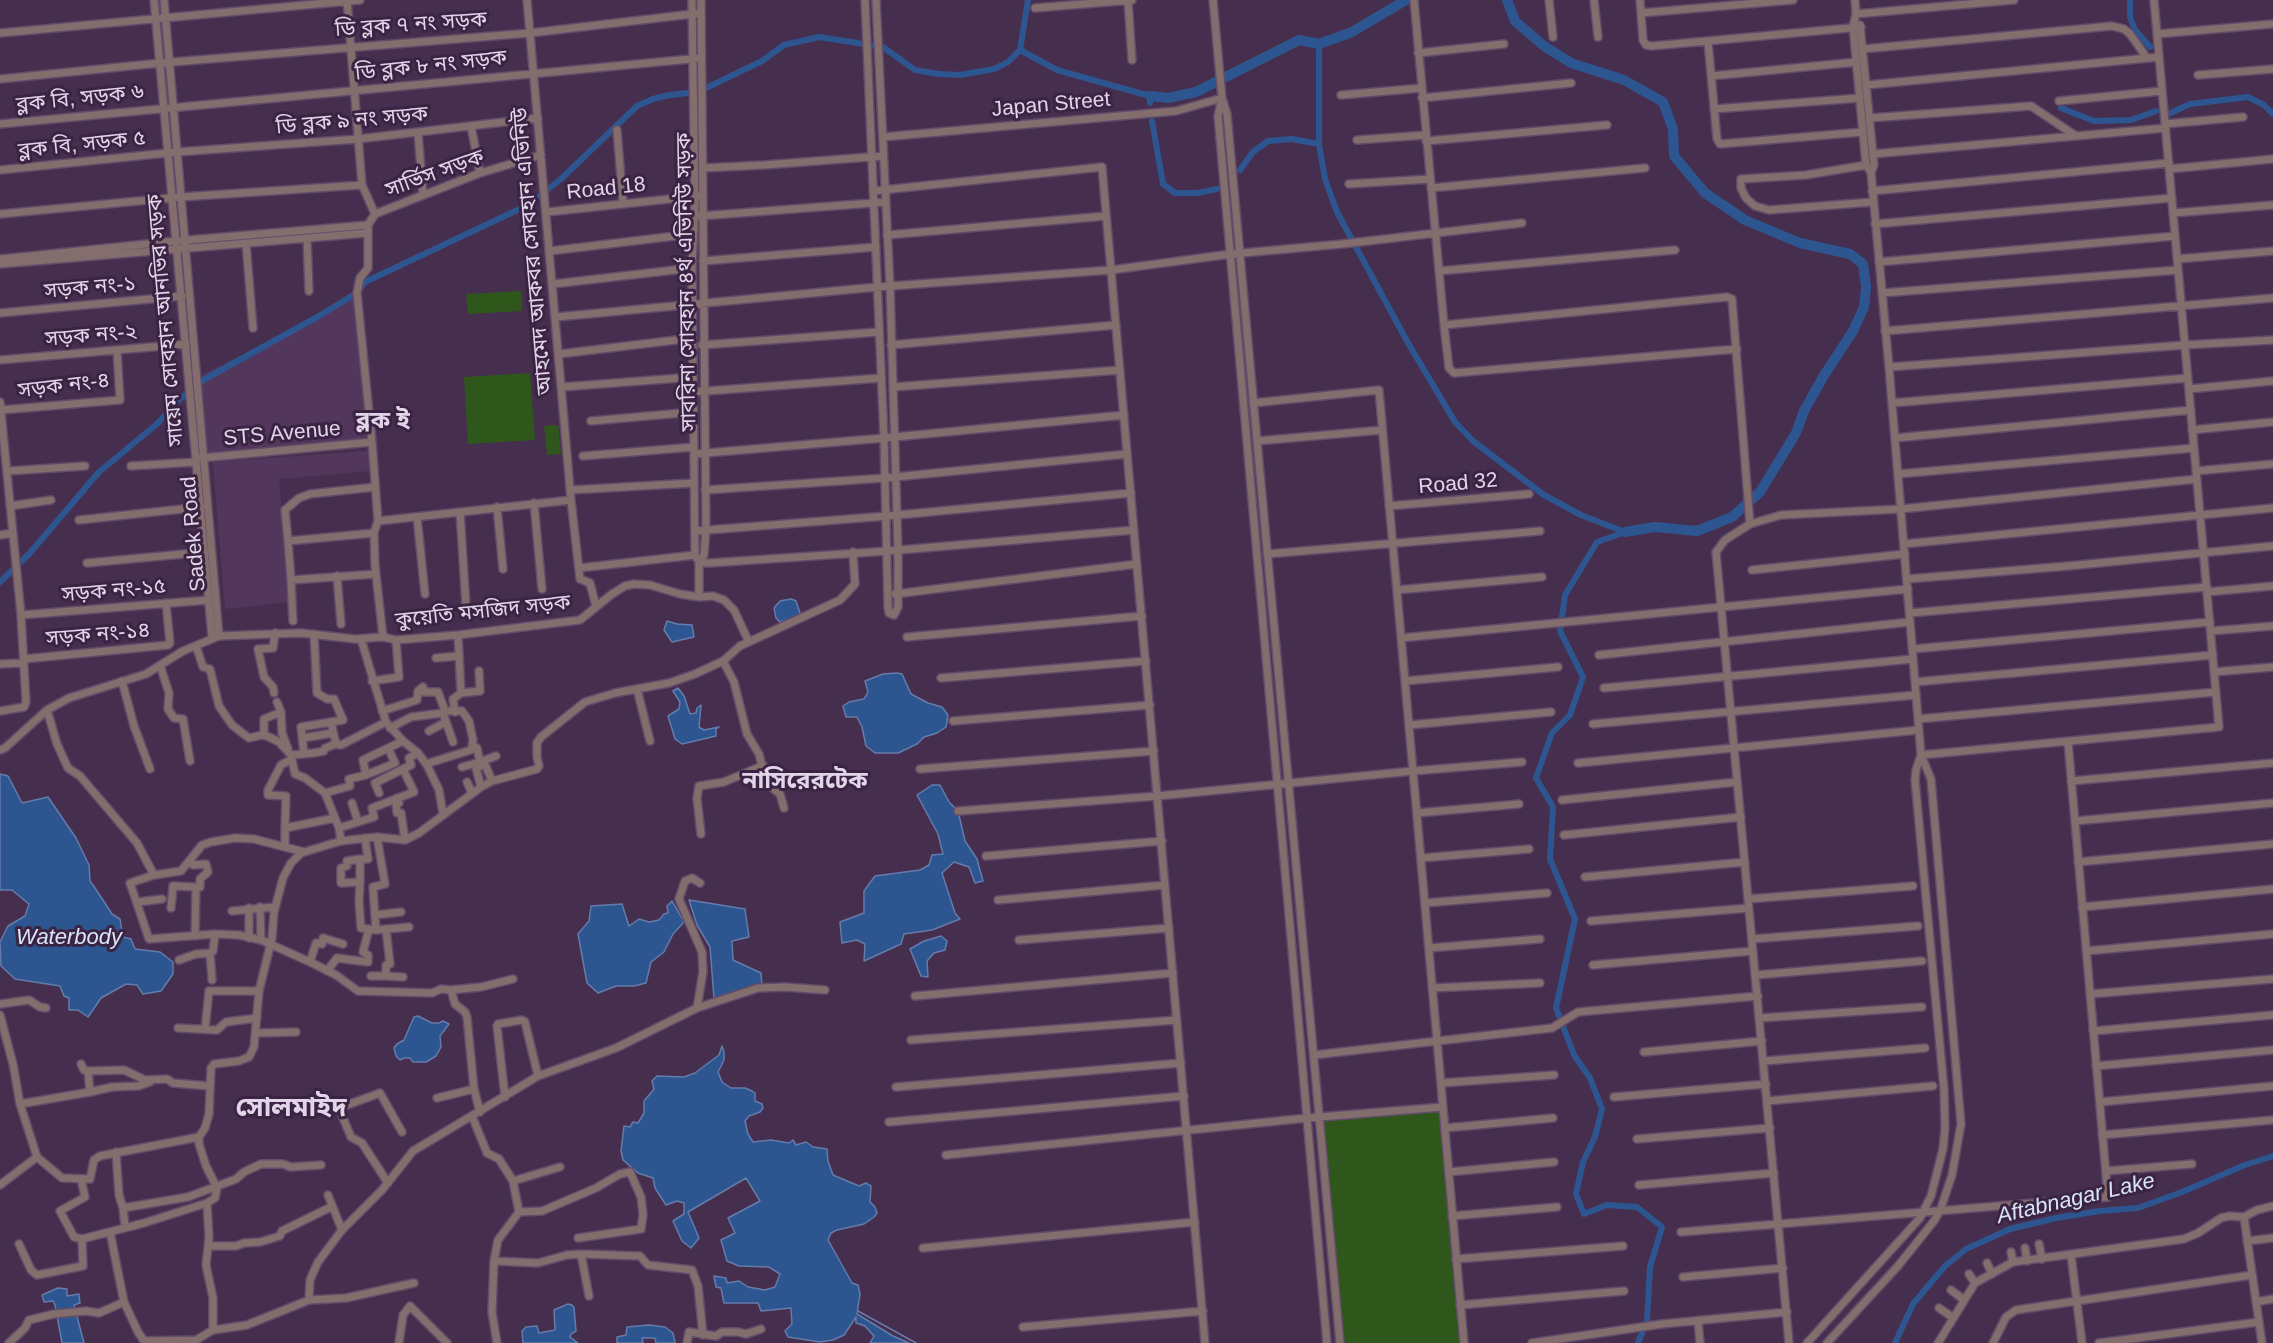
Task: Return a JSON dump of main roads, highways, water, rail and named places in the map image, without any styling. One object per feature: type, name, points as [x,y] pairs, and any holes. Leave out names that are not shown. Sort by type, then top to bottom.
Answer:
[{"type":"water","points":[[791,599],[796,601],[801,616],[780,622],[776,618],[774,608],[780,601]]},
{"type":"water","points":[[667,621],[692,625],[694,637],[672,642],[664,630]]},
{"type":"water","points":[[883,674],[902,674],[911,694],[942,707],[948,715],[946,727],[898,753],[875,753],[866,746],[862,727],[857,717],[846,717],[843,706],[849,702],[864,699],[868,692],[865,681]]},
{"type":"water","points":[[678,688],[684,696],[690,714],[696,713],[697,708],[701,705],[699,727],[704,730],[719,727],[716,729],[716,736],[682,744],[675,739],[668,716],[679,709],[680,702],[673,691]]},
{"type":"water","name":"Waterbody","points":[[0,774],[8,776],[22,803],[48,797],[76,838],[89,865],[90,881],[112,914],[120,919],[123,937],[131,939],[135,949],[160,952],[173,962],[173,974],[161,991],[143,994],[137,985],[126,984],[101,998],[88,1017],[78,1010],[69,1010],[69,998],[64,996],[60,986],[15,979],[1,966],[0,942],[8,926],[25,916],[29,904],[12,890],[0,890]]},
{"type":"water","points":[[932,785],[940,785],[949,802],[958,811],[965,841],[977,859],[983,881],[975,883],[969,867],[954,862],[942,873],[955,913],[960,919],[932,930],[904,934],[901,944],[864,961],[865,944],[857,940],[842,943],[840,922],[864,913],[864,891],[875,876],[920,870],[929,865],[932,855],[943,854],[938,834],[917,795]]},
{"type":"water","points":[[689,900],[745,909],[749,937],[732,941],[733,960],[761,973],[762,986],[714,998],[710,947],[697,925]]},
{"type":"water","points":[[672,901],[684,922],[673,934],[664,952],[651,962],[646,983],[616,986],[598,993],[587,983],[578,934],[589,921],[591,906],[622,904],[629,926],[639,919],[649,922],[659,920],[668,913],[667,906]]},
{"type":"water","points":[[941,936],[947,941],[945,950],[934,953],[927,961],[928,977],[921,976],[910,949],[924,941]]},
{"type":"water","points":[[418,1016],[432,1023],[443,1021],[449,1024],[440,1036],[441,1047],[436,1056],[426,1062],[413,1062],[410,1058],[400,1060],[394,1048],[404,1040],[414,1017]]},
{"type":"water","points":[[722,1046],[724,1060],[718,1072],[722,1082],[731,1088],[745,1088],[752,1091],[755,1093],[755,1101],[762,1104],[763,1108],[760,1112],[749,1116],[745,1121],[748,1134],[753,1142],[771,1140],[789,1143],[793,1140],[796,1145],[806,1142],[813,1147],[827,1149],[833,1175],[859,1186],[866,1183],[871,1186],[870,1202],[877,1213],[874,1217],[864,1224],[831,1233],[828,1240],[852,1283],[858,1285],[860,1294],[857,1314],[909,1343],[870,1343],[874,1336],[865,1326],[856,1323],[856,1317],[844,1335],[833,1340],[820,1342],[788,1337],[785,1331],[792,1324],[791,1308],[761,1311],[758,1303],[724,1303],[721,1288],[716,1287],[714,1276],[726,1278],[727,1283],[739,1281],[748,1287],[765,1290],[775,1287],[780,1274],[769,1267],[739,1266],[727,1261],[721,1240],[735,1233],[728,1218],[760,1201],[746,1178],[688,1212],[699,1238],[691,1248],[682,1241],[673,1221],[684,1214],[684,1203],[677,1201],[666,1205],[655,1188],[653,1178],[638,1173],[623,1160],[621,1151],[624,1126],[630,1127],[633,1122],[638,1123],[644,1113],[644,1101],[654,1089],[652,1081],[657,1076],[684,1077],[695,1073],[719,1055]]},
{"type":"water","points":[[58,1288],[67,1289],[67,1296],[79,1294],[80,1303],[74,1305],[84,1343],[62,1343],[55,1305],[53,1301],[44,1302],[42,1295]]},
{"type":"water","points":[[568,1304],[574,1308],[576,1331],[570,1337],[578,1343],[523,1343],[522,1331],[526,1327],[537,1326],[539,1333],[555,1330],[554,1310]]},
{"type":"water","points":[[649,1325],[665,1327],[673,1333],[675,1343],[656,1343],[655,1338],[642,1338],[643,1343],[617,1343],[617,1337],[626,1335],[627,1327]]},
{"type":"waterway","points":[[1020,50],[1028,0]]},
{"type":"waterway","points":[[1150,96],[1168,98],[1196,92],[1299,40],[1319,44],[1352,32],[1406,0]]},
{"type":"waterway","points":[[1507,0],[1515,21],[1544,46],[1571,63],[1624,80],[1663,102],[1673,129],[1674,156],[1705,193],[1745,220],[1800,243],[1850,254],[1863,264],[1866,287],[1864,307],[1853,331],[1804,411],[1796,433],[1760,492],[1732,517],[1697,531],[1655,527],[1625,532]]},
{"type":"waterway","points":[[2130,0],[2130,17],[2135,30],[2150,47]]},
{"type":"waterway","points":[[0,582],[29,554],[99,472],[157,424],[180,399],[205,379],[357,293],[365,282],[528,205],[561,179],[637,106],[653,99],[698,92],[762,61],[784,45],[819,37],[883,47],[915,70],[939,74],[960,75],[994,69],[1008,62],[1020,50],[1057,70],[1150,96],[1150,103]]},
{"type":"waterway","points":[[1319,44],[1319,144]]},
{"type":"waterway","points":[[2164,116],[2190,104],[2248,97],[2264,105],[2273,114]]},
{"type":"waterway","points":[[2061,108],[2094,121],[2131,120],[2156,111]]},
{"type":"waterway","points":[[1152,121],[1163,184],[1175,193],[1197,193],[1217,189]]},
{"type":"waterway","points":[[1240,170],[1253,152],[1268,141],[1292,139],[1319,144],[1325,179],[1337,212],[1408,343],[1455,422],[1473,441],[1544,495],[1581,515],[1625,532],[1597,542],[1565,595],[1560,631],[1583,677],[1570,715],[1552,733],[1536,778],[1553,807],[1550,859],[1575,919],[1556,1008],[1574,1055],[1590,1078],[1602,1109],[1595,1137],[1583,1162],[1576,1194],[1584,1214],[1607,1205],[1637,1207],[1662,1227],[1650,1267],[1647,1321],[1638,1343]]},
{"type":"waterway","name":"Aftabnagar Lake","points":[[1895,1343],[1913,1304],[1945,1266],[1966,1249],[2010,1229],[2056,1218],[2138,1208],[2273,1156]]},
{"type":"waterway","points":[[858,1311],[916,1343]]},
{"type":"district","name":"ব্লক ই","points":[[383,421]]},
{"type":"district","name":"নাসিরেরটেক","points":[[805,781]]},
{"type":"district","name":"সোলমাইদ","points":[[291,1109]]}]
